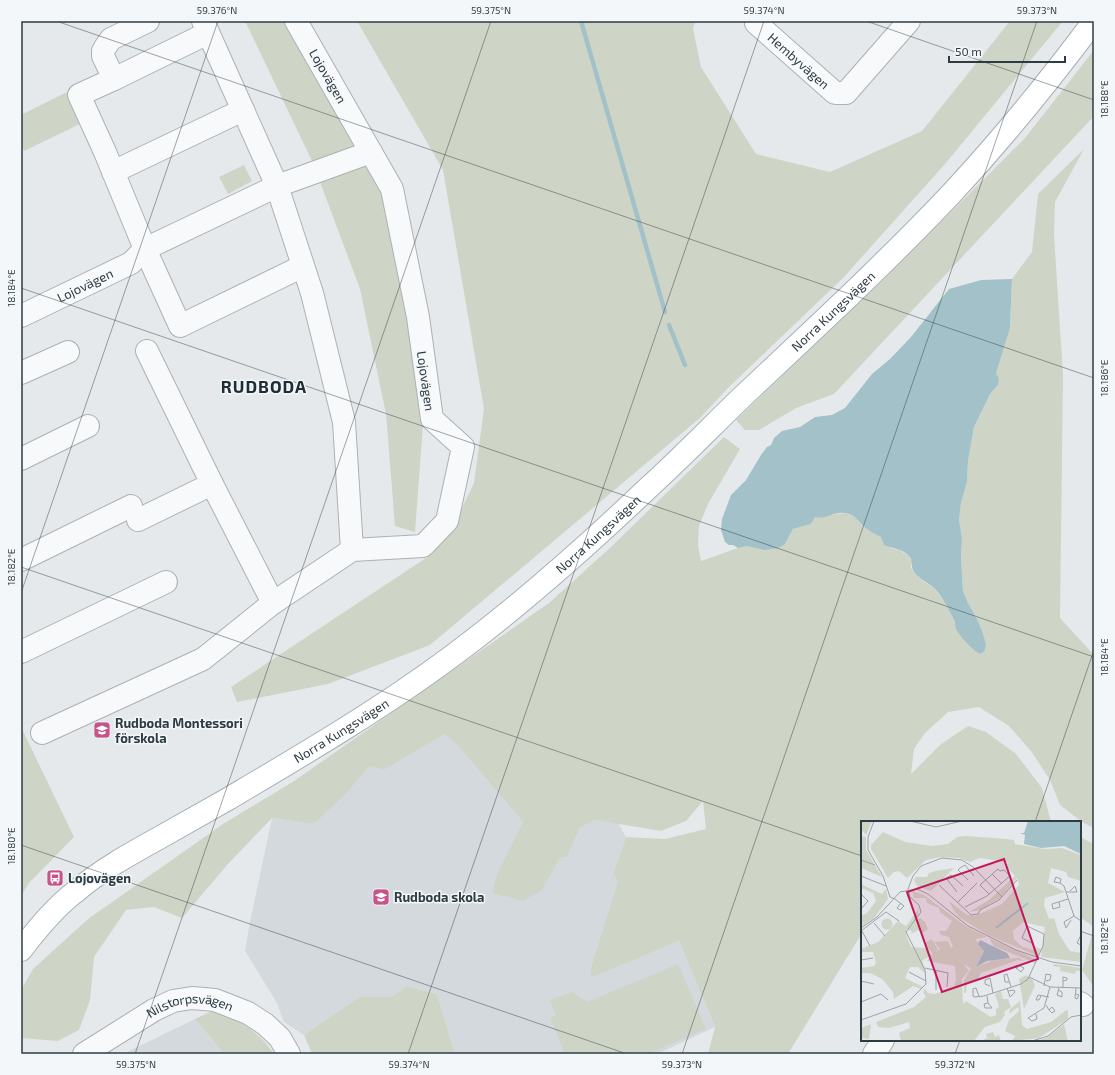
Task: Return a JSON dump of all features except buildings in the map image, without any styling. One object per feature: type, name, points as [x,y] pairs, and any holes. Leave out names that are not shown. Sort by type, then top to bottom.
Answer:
[{"type":"main road","name":"Norra Kungsvägen","points":[[21,950],[72,894],[93,878],[123,858],[260,780],[390,700],[453,656],[544,583],[603,531],[704,435],[897,249],[951,194],[1026,108],[1094,21]]},
{"type":"street","points":[[114,79],[103,56],[103,51],[111,39],[148,21]]},
{"type":"street","name":"Lojovägen","points":[[296,21],[392,189],[418,317],[432,419],[463,447],[447,521],[423,546],[352,550]]},
{"type":"street","name":"Hembyvägen","points":[[756,21],[756,24],[835,93],[846,93],[909,21]]},
{"type":"street","points":[[42,733],[203,659],[273,603],[352,550],[344,422],[312,293],[277,186],[205,27],[114,79],[79,95],[145,249],[180,326],[303,266]]},
{"type":"street","points":[[113,172],[242,110]]},
{"type":"street","name":"Lojovägen","points":[[21,316],[130,263],[145,249],[277,186],[371,152]]},
{"type":"street","points":[[148,351],[212,484],[273,603]]},
{"type":"street","points":[[21,373],[68,352]]},
{"type":"street","points":[[21,459],[88,426]]},
{"type":"street","points":[[21,560],[134,513],[212,484]]},
{"type":"street","points":[[21,652],[166,582]]},
{"type":"street","name":"Nilstorpsvägen","points":[[84,1054],[154,1010],[173,1001],[192,998],[216,1000],[248,1013],[265,1024],[280,1038],[289,1054]]},
{"type":"street","points":[[874,1054],[882,1041]]},
{"type":"shaded area","name":"Rudboda skola","points":[[445,734],[459,747],[523,822],[492,893],[523,901],[541,890],[560,858],[567,857],[580,828],[595,820],[618,823],[626,837],[613,874],[618,881],[592,968],[591,978],[679,941],[715,1027],[657,1054],[455,1054],[437,994],[407,986],[391,997],[359,997],[304,1035],[284,1022],[277,1003],[245,951],[272,818],[314,824],[345,795],[370,766],[384,770]]},
{"type":"shaded area","points":[[195,1019],[224,1054],[123,1054]]},
{"type":"green space","points":[[245,21],[291,21],[377,174],[404,283],[424,411],[415,532],[395,526],[386,414],[360,289],[313,163]]},
{"type":"green space","points":[[357,21],[695,21],[693,29],[701,67],[756,154],[830,172],[922,131],[1010,21],[1063,21],[945,164],[844,277],[728,388],[700,418],[430,645],[328,684],[237,702],[231,687],[432,554],[451,531],[474,483],[484,409],[443,170]]},
{"type":"green space","points":[[1094,50],[1094,116],[834,394],[796,408],[759,430],[745,430],[736,420],[880,283],[1025,138]]},
{"type":"green space","points":[[67,92],[82,123],[24,151],[21,145],[21,115]]},
{"type":"green space","points":[[1084,149],[1055,202],[1054,234],[1063,375],[1060,618],[1094,655],[1094,828],[1082,822],[1060,805],[1050,780],[1031,751],[1009,726],[979,707],[948,712],[925,733],[914,749],[911,774],[941,744],[968,726],[986,732],[1016,754],[1042,788],[1051,821],[861,821],[861,935],[788,1054],[708,1054],[715,1027],[679,941],[591,978],[591,968],[618,881],[613,874],[626,837],[665,839],[706,829],[703,801],[686,821],[661,831],[595,820],[580,828],[567,857],[560,858],[542,890],[523,901],[492,893],[498,872],[523,822],[459,747],[445,734],[384,770],[370,766],[345,795],[314,824],[272,818],[228,864],[182,918],[154,907],[126,910],[94,957],[90,1000],[79,1030],[58,1041],[21,1038],[21,990],[33,969],[88,919],[223,824],[294,781],[549,603],[611,547],[724,437],[740,449],[708,504],[699,526],[698,545],[701,561],[747,546],[785,544],[793,529],[811,524],[815,517],[845,513],[859,519],[866,528],[881,537],[891,548],[899,550],[909,556],[911,568],[923,581],[933,587],[942,598],[949,609],[956,628],[970,646],[979,654],[984,652],[977,619],[963,591],[961,557],[962,538],[959,520],[961,503],[967,482],[968,461],[974,427],[990,394],[998,385],[999,379],[995,373],[1010,328],[1012,279],[1032,252],[1038,194]]},
{"type":"green space","points":[[244,165],[252,181],[228,194],[219,177]]},
{"type":"green space","points":[[21,727],[74,837],[29,883],[21,896]]},
{"type":"green space","points":[[1081,838],[1094,844],[1094,927],[1081,918]]},
{"type":"green space","points":[[1094,927],[1094,987],[1082,970]]},
{"type":"green space","points":[[678,964],[706,1029],[647,1054],[565,1054],[550,1018],[556,1015],[550,1000],[572,992],[587,1002]]},
{"type":"green space","points":[[407,986],[437,994],[455,1054],[312,1054],[304,1035],[359,997],[391,997]]},
{"type":"green space","points":[[212,1011],[228,1016],[249,1028],[260,1037],[274,1054],[224,1054],[195,1019]]},
{"type":"water","points":[[1012,279],[1010,328],[996,373],[999,379],[998,385],[990,394],[974,427],[968,461],[967,482],[961,503],[959,520],[962,538],[961,557],[963,591],[983,634],[986,645],[984,652],[979,654],[960,636],[956,629],[954,620],[943,600],[935,588],[915,573],[909,556],[900,550],[884,545],[881,537],[867,529],[855,517],[849,514],[838,513],[819,518],[815,517],[811,524],[793,529],[785,544],[778,548],[765,550],[747,546],[738,548],[725,542],[721,530],[722,519],[731,495],[746,480],[761,455],[767,447],[771,445],[774,438],[782,431],[800,427],[815,417],[832,415],[845,408],[872,374],[890,359],[911,337],[949,289],[981,280]]},
{"type":"waterway","points":[[581,21],[665,312]]},
{"type":"waterway","points":[[669,325],[685,365]]},
{"type":"place","name":"Rudboda Montessori förskola","points":[[102,730]]},
{"type":"place","name":"Lojovägen","points":[[55,878]]},
{"type":"place","name":"Rudboda skola","points":[[381,897]]},
{"type":"district","name":"RUDBODA","points":[[264,386]]}]
